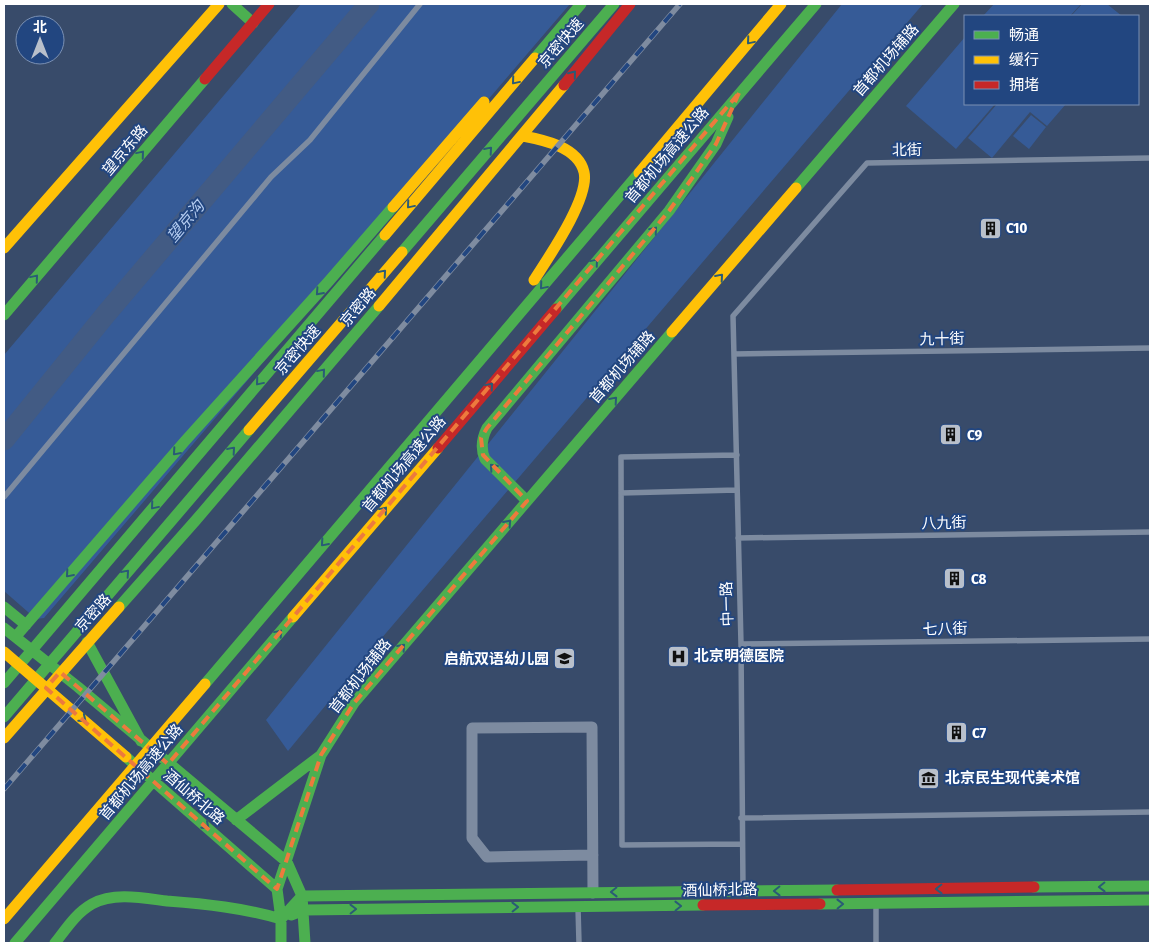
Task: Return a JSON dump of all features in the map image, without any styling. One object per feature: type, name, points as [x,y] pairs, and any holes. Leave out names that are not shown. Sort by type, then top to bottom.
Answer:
[{"type":"main road","name":"望京东路","points":[[4,248],[219,4]]},
{"type":"main road","points":[[232,4],[253,23]]},
{"type":"main road","name":"望京东路","points":[[4,315],[269,4]]},
{"type":"main road","points":[[4,652],[185,441],[329,281],[569,4]]},
{"type":"main road","name":"京密快速","points":[[4,682],[581,4]]},
{"type":"main road","name":"京密快速","points":[[4,717],[614,4]]},
{"type":"main road","name":"京密路","points":[[4,738],[60,672],[195,521],[523,136],[630,4]]},
{"type":"main road","name":"首都机场高速公路","points":[[4,919],[486,354],[781,4]]},
{"type":"main road","name":"首都机场高速公路","points":[[16,943],[816,4]]},
{"type":"main road","name":"首都机场辅路","points":[[321,755],[354,703],[954,4]]},
{"type":"main road","points":[[527,501],[483,455],[482,438],[487,428],[669,211],[716,144],[739,93]]},
{"type":"main road","points":[[486,354],[556,244],[584,190],[584,172],[574,157],[544,140],[523,136]]},
{"type":"main road","points":[[4,607],[26,625]]},
{"type":"main road","name":"酒仙桥北路","points":[[4,628],[60,672],[287,862],[302,896],[304,910],[1150,900]]},
{"type":"main road","points":[[87,642],[141,741]]},
{"type":"main road","name":"酒仙桥北路","points":[[4,652],[278,889]]},
{"type":"main road","points":[[236,820],[321,755]]},
{"type":"main road","points":[[282,943],[278,889],[321,755]]},
{"type":"main road","name":"酒仙桥北路","points":[[302,896],[1150,886]]},
{"type":"main road","points":[[281,919],[302,896]]},
{"type":"main road","points":[[55,943],[82,910],[98,902],[117,897],[228,906],[257,911],[281,919],[304,910],[305,943]]},
{"type":"street","points":[[593,854],[487,857],[472,838],[472,728],[592,727],[593,854],[593,893]]},
{"type":"lane","points":[[4,497],[271,177],[310,140],[420,4]]},
{"type":"lane","name":"北街","points":[[733,316],[867,163],[1150,158]]},
{"type":"lane","name":"中一路","points":[[733,316],[741,644],[741,844],[743,891]]},
{"type":"lane","name":"九十街","points":[[734,354],[1150,348]]},
{"type":"lane","points":[[737,455],[620,457],[622,844],[741,844]]},
{"type":"lane","points":[[621,492],[738,490]]},
{"type":"lane","name":"八九街","points":[[738,538],[1150,532]]},
{"type":"lane","name":"七八街","points":[[741,644],[1150,639]]},
{"type":"lane","points":[[741,818],[1150,812]]},
{"type":"lane","points":[[876,904],[876,943]]},
{"type":"lane","points":[[578,907],[579,943]]},
{"type":"highlighted area","points":[[739,93],[716,144],[669,211],[487,428],[481,438],[483,455],[527,501],[354,703],[321,755],[277,889],[46,688],[60,672],[168,764]]},
{"type":"shaded area","points":[[301,4],[570,4],[44,618],[36,619],[4,591],[4,355]]},
{"type":"shaded area","points":[[842,4],[923,4],[363,660],[288,751],[266,720]]},
{"type":"shaded area","points":[[994,4],[1081,4],[1071,15],[984,15]]},
{"type":"shaded area","points":[[1082,4],[1107,4],[1121,15],[1072,15]]},
{"type":"shaded area","points":[[964,38],[964,105],[994,105],[956,149],[906,106]]},
{"type":"shaded area","points":[[996,105],[1065,105],[1047,126],[1030,112],[992,158],[968,138]]},
{"type":"shaded area","points":[[1031,115],[1046,127],[1029,149],[1013,136]]},
{"type":"waterway","name":"望京沟","points":[[4,440],[106,314],[369,4]]},
{"type":"railway","points":[[4,789],[680,4]]},
{"type":"traffic: fast","points":[[232,4],[253,23]]},
{"type":"traffic: fast","points":[[535,58],[581,4]]},
{"type":"traffic: fast","points":[[402,252],[614,4]]},
{"type":"traffic: fast","points":[[556,309],[816,4]]},
{"type":"traffic: fast","points":[[796,188],[954,4]]},
{"type":"traffic: fast","points":[[4,315],[205,79]]},
{"type":"traffic: fast","points":[[527,501],[485,459],[482,443],[487,428],[669,211],[716,144],[728,117]]},
{"type":"traffic: fast","points":[[205,684],[639,173]]},
{"type":"traffic: fast","points":[[18,634],[185,441],[393,207]]},
{"type":"traffic: fast","points":[[4,683],[385,235]]},
{"type":"traffic: fast","points":[[119,607],[379,306]]},
{"type":"traffic: fast","points":[[277,889],[321,755],[354,703],[672,332]]},
{"type":"traffic: fast","points":[[4,717],[249,430]]},
{"type":"traffic: fast","points":[[4,607],[26,625]]},
{"type":"traffic: fast","points":[[15,943],[293,617]]},
{"type":"traffic: fast","points":[[4,628],[78,687],[287,862],[302,896],[305,943]]},
{"type":"traffic: fast","points":[[87,642],[141,741]]},
{"type":"traffic: fast","points":[[236,820],[321,755]]},
{"type":"traffic: fast","points":[[126,757],[277,889],[281,919],[281,943]]},
{"type":"traffic: fast","points":[[1034,887],[1150,886]]},
{"type":"traffic: fast","points":[[281,919],[302,896],[837,890]]},
{"type":"traffic: fast","points":[[55,943],[86,908],[101,900],[119,897],[139,897],[225,907],[281,919]]},
{"type":"traffic: fast","points":[[820,904],[1150,900]]},
{"type":"traffic: fast","points":[[291,915],[304,910],[703,905]]},
{"type":"traffic: slow","points":[[4,248],[219,4]]},
{"type":"traffic: slow","points":[[639,173],[781,4]]},
{"type":"traffic: slow","points":[[385,235],[535,58]]},
{"type":"traffic: slow","points":[[379,306],[564,85]]},
{"type":"traffic: slow","points":[[393,207],[484,102]]},
{"type":"traffic: slow","points":[[523,136],[541,140],[568,151],[581,163],[584,172],[581,197],[575,212],[534,280]]},
{"type":"traffic: slow","points":[[672,332],[796,188]]},
{"type":"traffic: slow","points":[[249,430],[402,252]]},
{"type":"traffic: slow","points":[[293,617],[438,448]]},
{"type":"traffic: slow","points":[[4,738],[119,607]]},
{"type":"traffic: slow","points":[[4,652],[126,757]]},
{"type":"traffic: slow","points":[[4,919],[205,684]]},
{"type":"traffic: jam","points":[[205,79],[269,4]]},
{"type":"traffic: jam","points":[[564,85],[630,4]]},
{"type":"traffic: jam","points":[[438,448],[556,309]]},
{"type":"traffic: jam","points":[[837,890],[1034,887]]},
{"type":"traffic: jam","points":[[703,905],[820,904]]},
{"type":"place","name":"C10","points":[[990,228]]},
{"type":"place","name":"C9","points":[[951,435]]},
{"type":"place","name":"C8","points":[[955,579]]},
{"type":"place","name":"北京明德医院","points":[[678,656]]},
{"type":"place","name":"启航双语幼儿园","points":[[565,659]]},
{"type":"place","name":"C7","points":[[956,733]]},
{"type":"place","name":"北京民生现代美术馆","points":[[929,778]]}]
